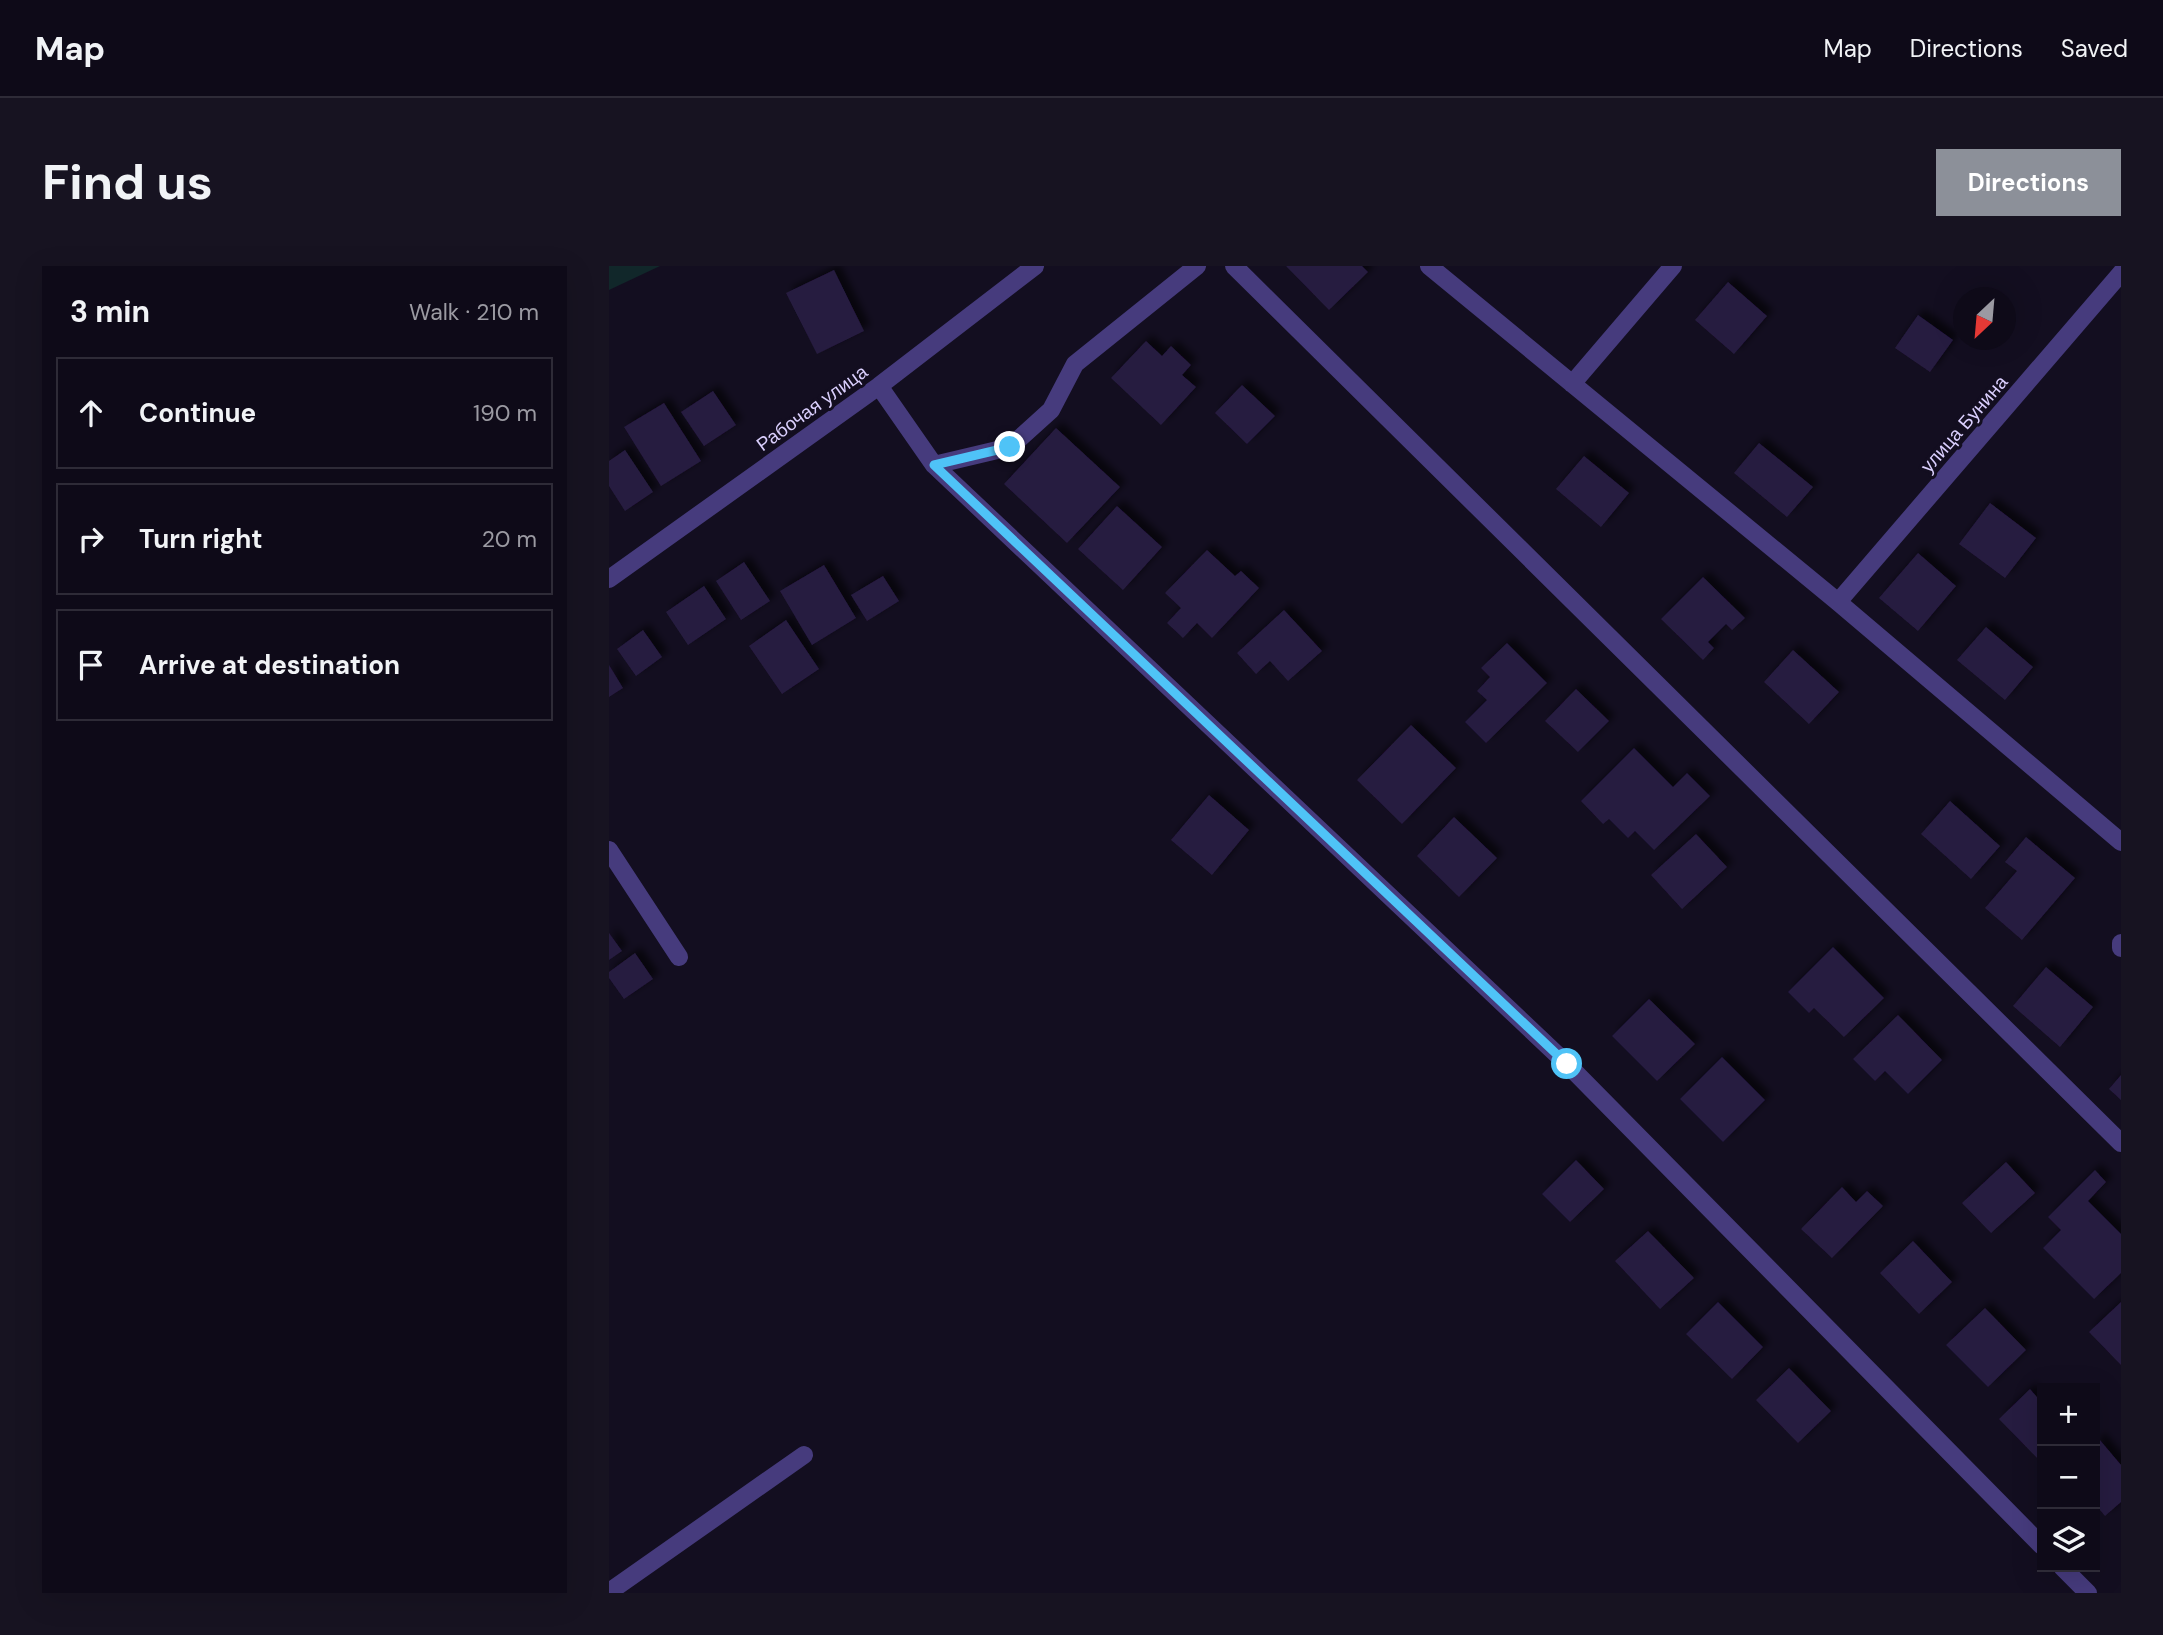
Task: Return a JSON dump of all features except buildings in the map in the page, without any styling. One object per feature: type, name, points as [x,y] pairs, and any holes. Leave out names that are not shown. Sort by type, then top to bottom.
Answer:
[{"type":"street","name":"Рабочая улица","points":[[609,579],[879,386],[1035,266]]},
{"type":"street","points":[[934,465],[1010,447],[1051,410],[1075,364],[1197,266]]},
{"type":"street","points":[[1234,266],[2121,1143]]},
{"type":"street","points":[[1429,266],[1838,602],[2121,842]]},
{"type":"street","points":[[1572,384],[1673,266]]},
{"type":"street","name":"улица Бунина","points":[[1838,602],[2121,273]]},
{"type":"street","points":[[879,386],[934,465],[1567,1064],[2037,1541]]},
{"type":"street","points":[[609,850],[679,957]]},
{"type":"street","points":[[609,1591],[804,1455]]},
{"type":"street","points":[[2067,1572],[2088,1593]]},
{"type":"green space","points":[[609,266],[660,266],[609,290]]},
{"type":"route","points":[[1010,447],[934,465],[1567,1064]]}]
